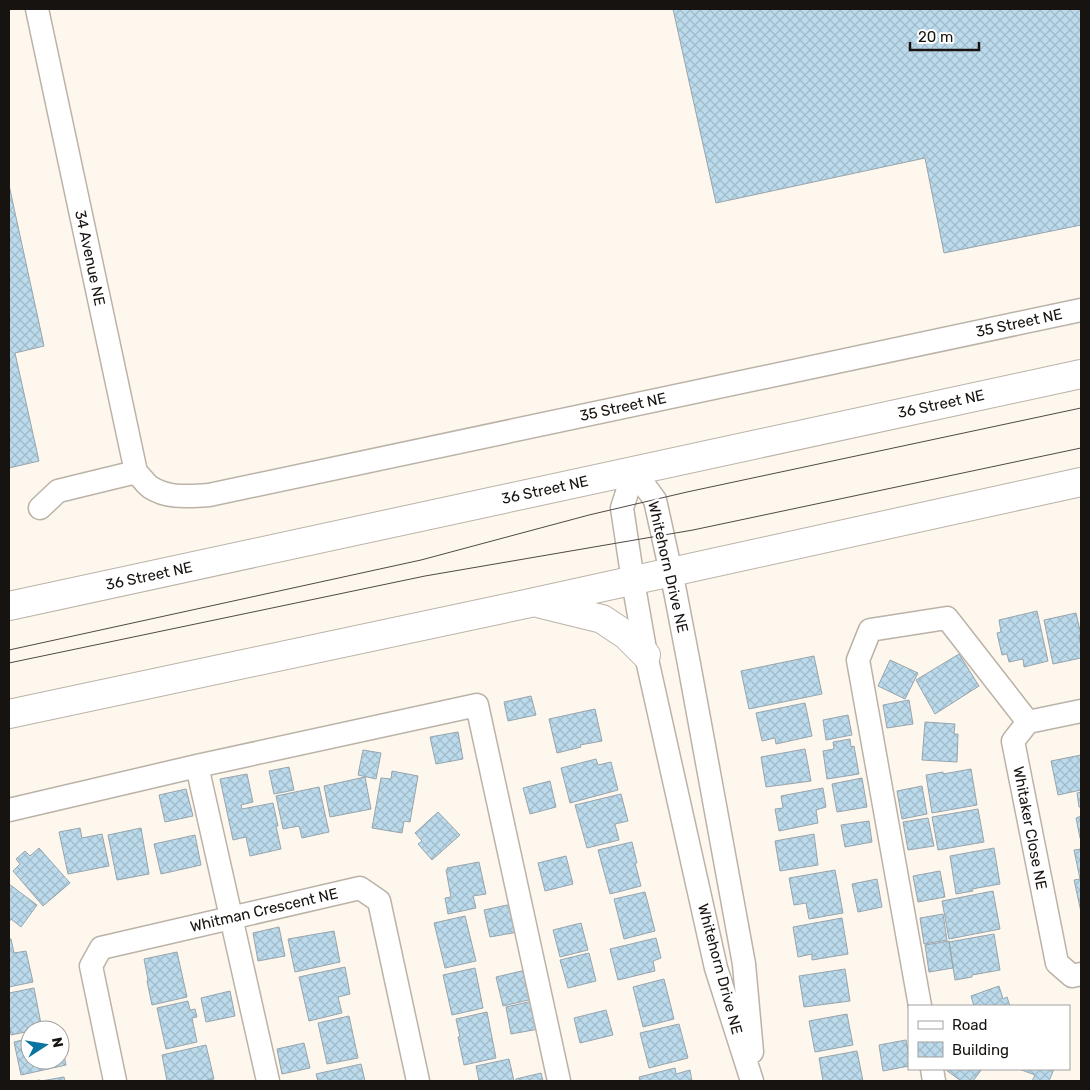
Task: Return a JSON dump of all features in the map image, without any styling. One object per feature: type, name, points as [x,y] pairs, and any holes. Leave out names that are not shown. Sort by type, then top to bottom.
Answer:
[{"type":"main road","name":"36 Street NE","points":[[9,606],[1081,374]]},
{"type":"main road","points":[[9,714],[633,581],[1081,482]]},
{"type":"main road","points":[[535,602],[602,619],[626,635],[646,655]]},
{"type":"street","name":"34 Avenue NE","points":[[37,9],[136,472]]},
{"type":"street","name":"35 Street NE","points":[[136,472],[149,486],[163,494],[182,496],[209,495],[1081,310]]},
{"type":"street","name":"Whitehorn Drive NE","points":[[634,470],[655,500],[689,664],[744,964],[753,1081]]},
{"type":"street","name":"Whitehorn Drive NE","points":[[634,470],[622,508],[646,655],[716,968],[753,1081]]},
{"type":"street","points":[[40,508],[58,491],[136,472]]},
{"type":"street","points":[[920,1005],[858,660],[870,630],[947,618],[1028,722],[1081,711]]},
{"type":"street","points":[[9,810],[197,766],[477,705],[559,1081]]},
{"type":"street","name":"Whitaker Close NE","points":[[1028,722],[1013,740],[1057,963],[1072,976],[1081,974]]},
{"type":"street","points":[[197,766],[268,1081]]},
{"type":"street","name":"Whitman Crescent NE","points":[[116,1081],[91,966],[101,948],[360,888],[379,901],[418,1081]]},
{"type":"building","points":[[673,9],[1081,9],[1081,225],[944,253],[925,158],[716,203]]},
{"type":"building","points":[[9,185],[44,346],[15,353],[39,461],[9,468]]},
{"type":"building","points":[[1037,611],[1048,661],[1024,667],[1023,659],[1009,662],[1007,654],[1002,655],[997,633],[1001,632],[999,620]]},
{"type":"building","points":[[1076,613],[1081,635],[1079,635],[1081,658],[1053,664],[1044,620]]},
{"type":"building","points":[[959,654],[979,686],[935,714],[916,680]]},
{"type":"building","points":[[814,656],[822,694],[749,709],[741,671]]},
{"type":"building","points":[[890,660],[918,673],[905,699],[878,686]]},
{"type":"building","points":[[531,696],[536,715],[508,721],[504,702]]},
{"type":"building","points":[[909,700],[913,724],[887,728],[883,705]]},
{"type":"building","points":[[805,703],[812,736],[776,744],[775,738],[762,741],[756,713]]},
{"type":"building","points":[[595,709],[602,741],[580,745],[581,747],[557,753],[549,719]]},
{"type":"building","points":[[848,715],[852,735],[826,740],[823,720]]},
{"type":"building","points":[[925,722],[955,724],[954,734],[958,734],[957,762],[922,760]]},
{"type":"building","points":[[458,732],[463,759],[436,764],[430,737]]},
{"type":"building","points":[[850,739],[851,747],[854,746],[859,774],[827,779],[823,751],[834,749],[833,742]]},
{"type":"building","points":[[805,749],[811,781],[766,787],[761,757]]},
{"type":"building","points":[[363,750],[381,753],[376,779],[358,775]]},
{"type":"building","points":[[1081,755],[1081,790],[1058,795],[1051,761]]},
{"type":"building","points":[[596,759],[598,765],[611,762],[618,790],[570,803],[561,768]]},
{"type":"building","points":[[289,767],[294,790],[274,794],[269,771]]},
{"type":"building","points":[[971,769],[977,805],[932,813],[926,775]]},
{"type":"building","points":[[392,771],[418,776],[410,822],[404,821],[402,833],[372,828],[381,778],[391,779]]},
{"type":"building","points":[[247,774],[253,802],[241,805],[242,809],[273,803],[281,849],[250,856],[246,837],[233,840],[220,779]]},
{"type":"building","points":[[365,777],[371,809],[330,817],[324,786]]},
{"type":"building","points":[[862,778],[867,807],[837,812],[832,784]]},
{"type":"building","points":[[550,781],[556,807],[530,814],[523,788]]},
{"type":"building","points":[[922,786],[927,814],[902,819],[897,791]]},
{"type":"building","points":[[319,787],[329,832],[302,838],[299,826],[283,829],[276,796]]},
{"type":"building","points":[[823,788],[826,807],[816,810],[818,823],[779,831],[775,809],[783,808],[781,796]]},
{"type":"building","points":[[186,789],[193,816],[165,822],[159,795]]},
{"type":"building","points":[[1081,792],[1081,807],[1079,807],[1077,793]]},
{"type":"building","points":[[621,794],[628,821],[615,824],[619,840],[587,848],[575,805]]},
{"type":"building","points":[[978,809],[984,842],[938,850],[932,817]]},
{"type":"building","points":[[438,812],[460,835],[432,860],[418,844],[422,841],[415,833]]},
{"type":"building","points":[[1081,816],[1081,837],[1080,838],[1076,818]]},
{"type":"building","points":[[928,818],[934,846],[908,850],[903,822]]},
{"type":"building","points":[[869,821],[872,842],[845,847],[841,825]]},
{"type":"building","points":[[80,828],[82,838],[102,834],[109,866],[68,874],[59,832]]},
{"type":"building","points":[[141,828],[149,874],[117,880],[108,835]]},
{"type":"building","points":[[814,834],[818,865],[780,871],[775,841]]},
{"type":"building","points":[[195,835],[201,865],[161,874],[154,844]]},
{"type":"building","points":[[632,842],[641,886],[610,894],[598,850]]},
{"type":"building","points":[[39,848],[70,883],[43,906],[13,871],[20,864],[16,859],[25,851],[30,856]]},
{"type":"building","points":[[994,848],[1000,884],[956,894],[950,856]]},
{"type":"building","points":[[1081,849],[1081,879],[1080,879],[1074,850]]},
{"type":"building","points":[[566,856],[573,884],[545,891],[538,863]]},
{"type":"building","points":[[479,862],[486,894],[473,896],[476,908],[448,914],[445,898],[451,897],[447,868]]},
{"type":"building","points":[[835,870],[843,913],[809,919],[806,903],[794,905],[789,878]]},
{"type":"building","points":[[940,871],[945,897],[918,902],[913,876]]},
{"type":"building","points":[[877,879],[882,907],[858,912],[852,884]]},
{"type":"building","points":[[1081,879],[1081,912],[1074,880]]},
{"type":"building","points":[[9,884],[37,905],[21,927],[11,919],[9,922]]},
{"type":"building","points":[[993,891],[1000,929],[949,939],[942,901]]},
{"type":"building","points":[[645,892],[655,931],[624,939],[614,899]]},
{"type":"building","points":[[512,904],[518,932],[490,937],[484,910]]},
{"type":"building","points":[[943,914],[947,940],[924,944],[920,918]]},
{"type":"building","points":[[465,916],[476,961],[445,968],[434,923]]},
{"type":"building","points":[[842,918],[848,954],[812,960],[812,954],[798,957],[793,927]]},
{"type":"building","points":[[581,923],[588,950],[560,957],[553,930]]},
{"type":"building","points":[[279,927],[285,956],[258,961],[253,933]]},
{"type":"building","points":[[334,931],[340,962],[295,972],[288,939]]},
{"type":"building","points":[[994,934],[1000,970],[955,980],[949,942]]},
{"type":"building","points":[[656,938],[661,958],[653,961],[655,971],[618,980],[610,949]]},
{"type":"building","points":[[9,939],[11,939],[14,953],[26,951],[33,982],[9,987]]},
{"type":"building","points":[[949,941],[953,968],[929,972],[925,945]]},
{"type":"building","points":[[177,952],[187,997],[152,1005],[144,959]]},
{"type":"building","points":[[589,953],[596,981],[568,988],[560,960]]},
{"type":"building","points":[[345,967],[350,994],[338,997],[342,1013],[309,1021],[299,977]]},
{"type":"building","points":[[475,968],[483,1008],[452,1015],[443,975]]},
{"type":"building","points":[[845,969],[850,1001],[804,1007],[799,976]]},
{"type":"building","points":[[526,970],[533,999],[503,1006],[496,977]]},
{"type":"building","points":[[664,979],[674,1019],[643,1027],[633,987]]},
{"type":"building","points":[[999,986],[1003,999],[1007,997],[1010,1005],[974,1005],[971,996]]},
{"type":"building","points":[[34,988],[40,1020],[20,1020],[20,1033],[11,1035],[9,1024],[9,993]]},
{"type":"building","points":[[230,991],[235,1016],[206,1022],[201,998]]},
{"type":"building","points":[[188,1001],[190,1010],[195,1009],[197,1017],[192,1018],[197,1042],[166,1049],[157,1008]]},
{"type":"building","points":[[533,1001],[539,1029],[511,1034],[506,1007]]},
{"type":"building","points":[[606,1010],[613,1035],[580,1043],[574,1018]]},
{"type":"building","points":[[487,1012],[496,1058],[464,1065],[456,1019]]},
{"type":"building","points":[[847,1014],[853,1045],[815,1052],[809,1021]]},
{"type":"building","points":[[349,1016],[358,1058],[327,1064],[318,1023]]},
{"type":"building","points":[[679,1024],[688,1058],[649,1068],[640,1033]]},
{"type":"building","points":[[20,1040],[20,1070],[44,1070],[21,1075],[14,1042]]},
{"type":"building","points":[[906,1040],[908,1066],[883,1071],[879,1045]]},
{"type":"building","points":[[304,1043],[310,1068],[282,1074],[277,1049]]},
{"type":"building","points":[[206,1045],[214,1079],[167,1081],[162,1055]]},
{"type":"building","points":[[857,1051],[863,1081],[823,1081],[819,1058]]},
{"type":"building","points":[[509,1059],[514,1081],[479,1081],[476,1066]]},
{"type":"building","points":[[361,1064],[365,1081],[318,1081],[316,1074]]},
{"type":"building","points":[[675,1068],[676,1074],[690,1070],[692,1081],[640,1081],[639,1077]]},
{"type":"building","points":[[946,1070],[981,1070],[973,1081],[961,1081]]},
{"type":"building","points":[[1022,1070],[1054,1070],[1049,1081],[1032,1081],[1035,1075]]},
{"type":"building","points":[[541,1073],[543,1081],[516,1081],[516,1079]]},
{"type":"building","points":[[64,1077],[65,1081],[41,1081]]},
{"type":"tram line","points":[[9,650],[421,560],[589,515],[687,492],[1081,408]]},
{"type":"tram line","points":[[9,663],[425,576],[693,530],[1081,448]]}]
